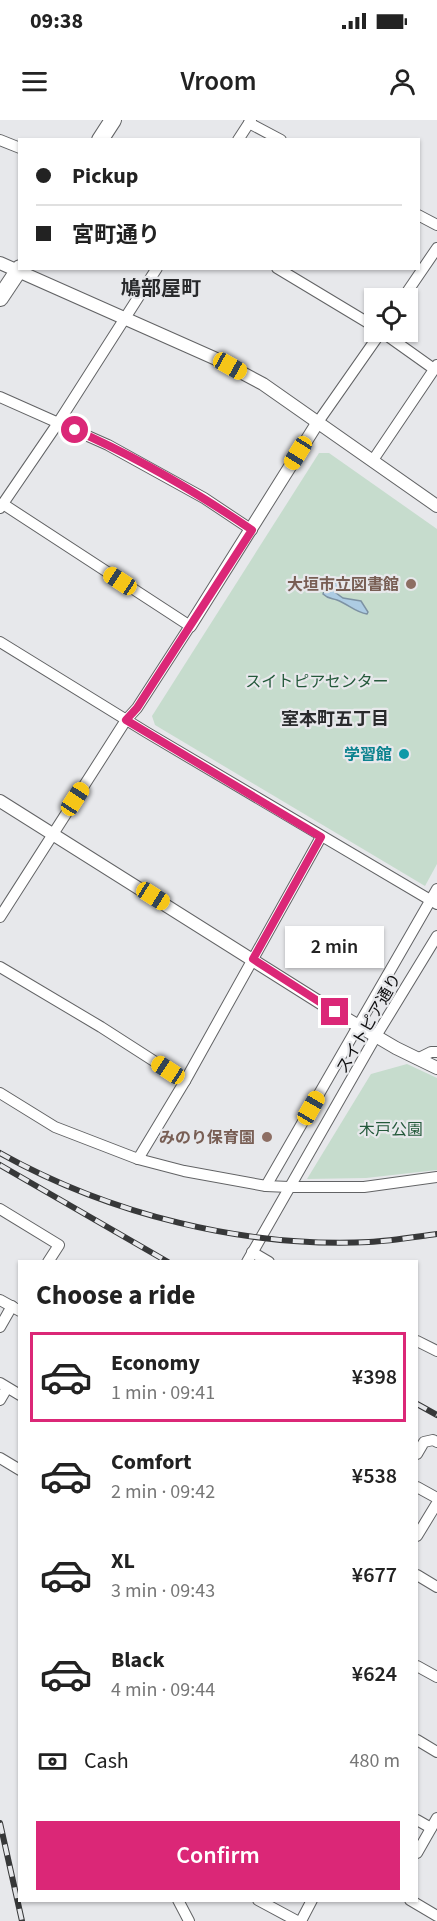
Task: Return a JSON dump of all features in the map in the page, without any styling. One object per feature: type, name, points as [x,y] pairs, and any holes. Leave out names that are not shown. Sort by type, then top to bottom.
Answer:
[{"type":"main road","points":[[101,138],[113,120]]},
{"type":"main road","points":[[0,298],[18,269]]},
{"type":"street","points":[[239,138],[250,121],[278,138]]},
{"type":"street","points":[[0,140],[18,147]]},
{"type":"street","points":[[420,216],[437,225]]},
{"type":"street","points":[[410,288],[437,248]]},
{"type":"street","points":[[0,264],[18,269]]},
{"type":"street","points":[[20,270],[214,358],[263,384],[437,506]]},
{"type":"street","points":[[156,270],[127,318],[1,506],[190,626]]},
{"type":"street","points":[[280,270],[364,320]]},
{"type":"street","points":[[0,917],[126,720],[137,708],[252,530],[318,422],[374,342]]},
{"type":"street","points":[[372,460],[436,367],[397,342]]},
{"type":"street","points":[[0,397],[118,450],[204,498],[252,530]]},
{"type":"street","points":[[0,642],[321,837],[434,902]]},
{"type":"street","points":[[0,801],[359,1026],[437,1068]]},
{"type":"street","points":[[138,1159],[185,1081],[321,837]]},
{"type":"street","points":[[266,1186],[434,902],[437,889]]},
{"type":"street","name":"スイトピア通り","points":[[250,1257],[376,1036],[437,936]]},
{"type":"street","points":[[0,967],[101,1027],[185,1081]]},
{"type":"street","points":[[417,1059],[431,1052],[437,1052]]},
{"type":"street","points":[[0,1093],[55,1127],[138,1159],[184,1172],[266,1186],[289,1187],[364,1187],[437,1177]]},
{"type":"street","points":[[0,1209],[59,1245],[49,1260]]},
{"type":"street","points":[[0,1300],[17,1309],[0,1327]]},
{"type":"street","points":[[418,1342],[437,1352]]},
{"type":"street","points":[[0,1400],[4,1385],[18,1394]]},
{"type":"street","points":[[418,1452],[424,1442],[433,1440],[437,1442]]},
{"type":"street","points":[[0,1458],[18,1469]]},
{"type":"street","points":[[418,1488],[437,1501],[418,1534]]},
{"type":"street","points":[[418,1576],[437,1587]]},
{"type":"street","points":[[418,1667],[437,1677]]},
{"type":"street","points":[[418,1741],[437,1752]]},
{"type":"street","points":[[418,1820],[434,1823],[418,1852]]},
{"type":"street","points":[[179,1902],[189,1921]]},
{"type":"street","points":[[262,1902],[299,1921],[311,1902]]},
{"type":"street","points":[[413,1902],[437,1916]]},
{"type":"green space","name":"スイトピアセンター","points":[[319,453],[329,453],[437,529],[437,864],[425,886],[155,725],[152,716]]},
{"type":"green space","name":"木戸公園","points":[[407,1064],[437,1078],[437,1170],[366,1178],[307,1179],[371,1074]]},
{"type":"water","points":[[342,578],[348,582],[337,589],[336,593],[343,598],[361,601],[367,614],[323,594],[326,585],[342,581]]},
{"type":"railway","points":[[0,1153],[42,1175],[132,1210],[226,1233],[322,1242],[395,1240],[437,1234]]},
{"type":"railway","points":[[0,1165],[165,1260]]},
{"type":"railway","points":[[418,1405],[437,1415]]},
{"type":"railway","points":[[0,1823],[22,1921]]},
{"type":"place","name":"大垣市立図書館","points":[[411,584]]},
{"type":"place","name":"学習館","points":[[404,754]]},
{"type":"place","name":"みのり保育園","points":[[267,1137]]},
{"type":"district","name":"鳩部屋町","points":[[161,288]]},
{"type":"district","name":"室本町五丁目","points":[[335,719]]},
{"type":"route","points":[[75,430],[108,445],[204,498],[252,530],[137,708],[126,720],[321,837],[253,959],[335,1012]]}]
